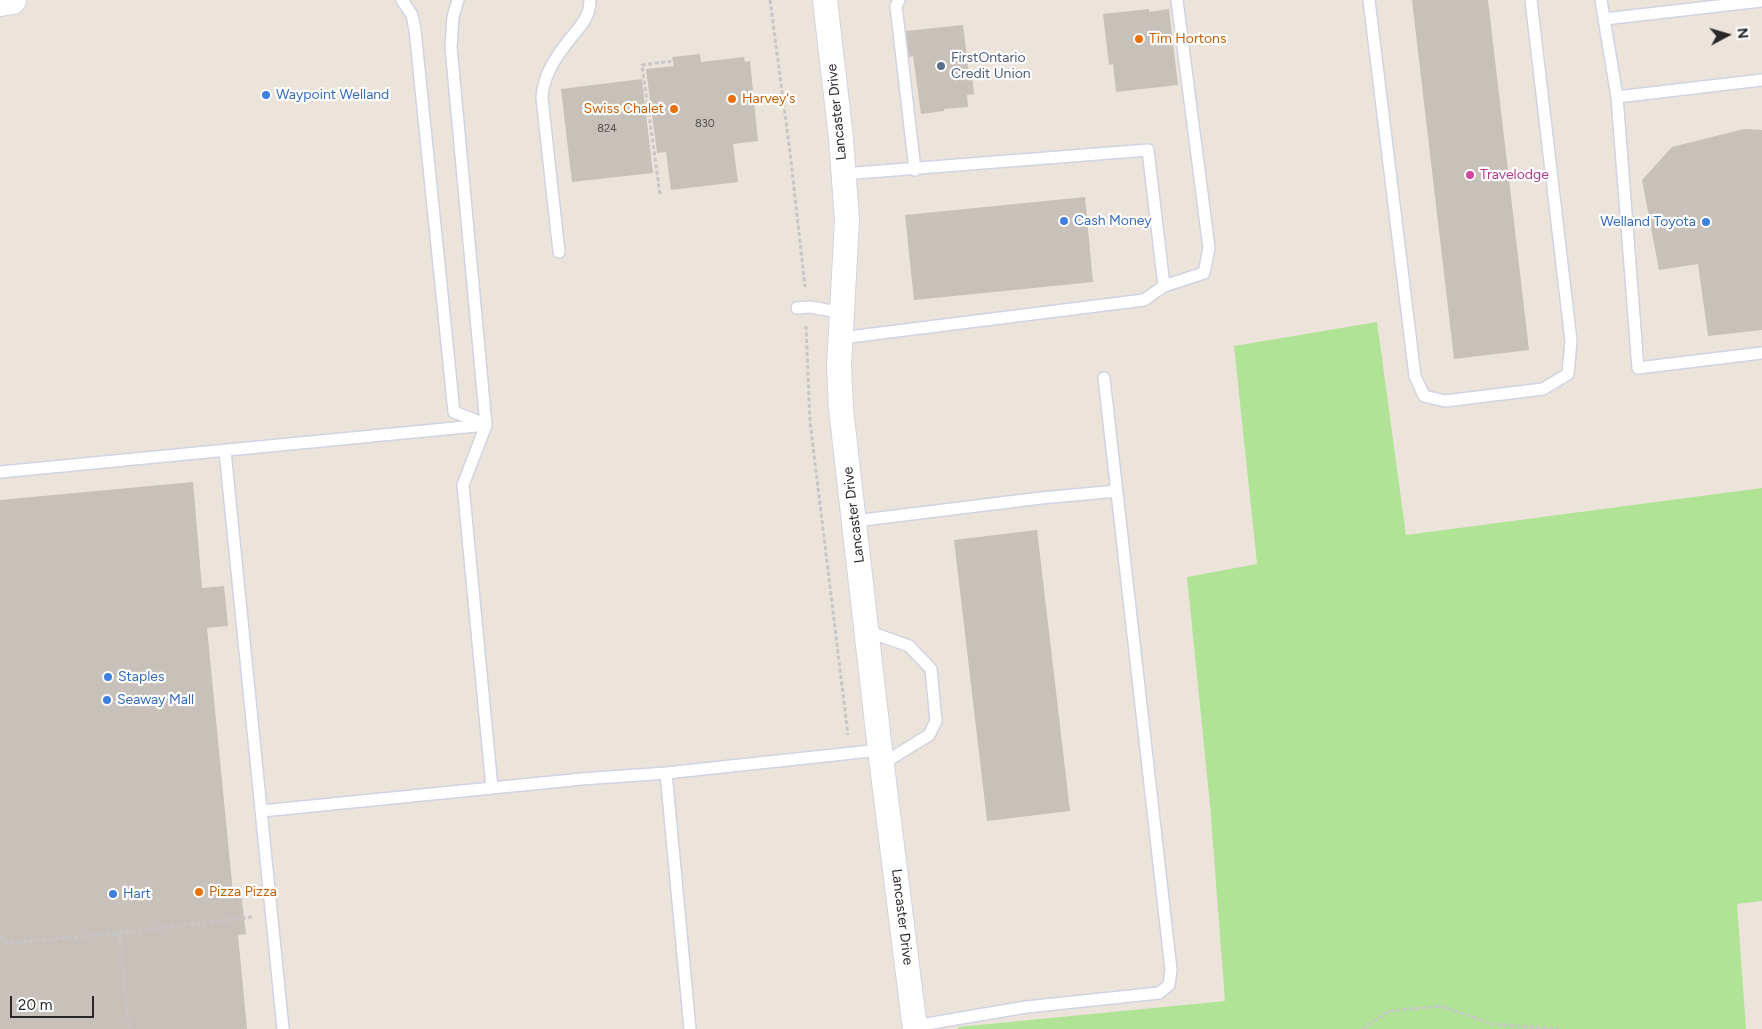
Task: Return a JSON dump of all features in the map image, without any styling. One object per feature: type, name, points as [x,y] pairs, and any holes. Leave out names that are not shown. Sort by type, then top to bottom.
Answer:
[{"type":"main road","points":[[0,2],[12,0]]},
{"type":"street","name":"Lancaster Drive","points":[[825,0],[841,138],[847,221],[839,366],[841,410],[881,757],[915,1028]]},
{"type":"lane","points":[[402,0],[412,15],[416,30],[454,412],[486,425]]},
{"type":"lane","points":[[458,0],[453,17],[451,47],[486,425],[463,485],[492,788]]},
{"type":"lane","points":[[559,252],[542,84],[566,44],[586,20],[590,0]]},
{"type":"lane","points":[[899,0],[896,6],[915,170]]},
{"type":"lane","points":[[841,338],[1144,300],[1164,286],[1204,273],[1209,248],[1177,0]]},
{"type":"lane","points":[[1369,0],[1415,376],[1424,396],[1445,401],[1543,389],[1568,374],[1572,341],[1530,0]]},
{"type":"lane","points":[[1601,0],[1618,97],[1638,368],[1762,353]]},
{"type":"lane","points":[[1604,19],[1762,1]]},
{"type":"lane","points":[[1618,97],[1762,80]]},
{"type":"lane","points":[[843,174],[915,170],[1148,150],[1164,286]]},
{"type":"lane","points":[[801,307],[842,313]]},
{"type":"lane","points":[[915,1028],[1026,1007],[1159,993],[1169,985],[1171,970],[1104,378]]},
{"type":"lane","points":[[0,472],[486,425]]},
{"type":"lane","points":[[225,451],[283,1029]]},
{"type":"lane","points":[[854,521],[1040,498],[1118,491]]},
{"type":"lane","points":[[262,811],[666,773],[850,753],[881,757],[929,735],[936,721],[930,669],[909,646],[867,631]]},
{"type":"lane","points":[[666,773],[690,1029]]},
{"type":"path","points":[[770,0],[803,263],[801,307],[810,422],[850,753]]},
{"type":"path","points":[[660,194],[642,65],[673,61]]},
{"type":"path","points":[[0,935],[7,943],[119,934],[272,915]]},
{"type":"path","points":[[119,934],[129,1029]]},
{"type":"path","points":[[1364,1029],[1389,1011],[1441,1006],[1492,1024],[1559,1029]]},
{"type":"green space","points":[[1377,322],[1406,535],[1762,488],[1762,901],[1737,904],[1746,1029],[958,1029],[958,1027],[1225,1001],[1210,805],[1187,577],[1257,564],[1234,346]]},
{"type":"building","name":"Travelodge","points":[[1412,0],[1488,0],[1529,350],[1454,359]]},
{"type":"building","name":"Tim Hortons","points":[[1149,9],[1149,12],[1169,9],[1178,85],[1116,92],[1113,64],[1109,65],[1103,14]]},
{"type":"building","name":"FirstOntario Credit Union","points":[[963,25],[969,74],[972,74],[974,94],[967,95],[968,107],[944,109],[944,111],[921,114],[913,56],[909,57],[906,31]]},
{"type":"building","points":[[700,54],[701,62],[744,57],[745,62],[750,61],[758,141],[733,144],[738,182],[671,190],[666,152],[657,153],[646,69],[674,66],[672,57]]},
{"type":"building","points":[[642,79],[653,173],[572,182],[561,89]]},
{"type":"building","name":"Welland Toyota","points":[[1744,129],[1762,130],[1762,330],[1708,336],[1698,264],[1659,270],[1642,180],[1672,147]]},
{"type":"building","points":[[1085,197],[1093,282],[914,300],[905,215]]},
{"type":"building","name":"Seaway Mall","points":[[193,482],[202,588],[224,586],[228,626],[207,628],[233,893],[241,892],[246,934],[238,935],[247,1029],[0,1029],[0,500]]},
{"type":"building","points":[[1037,530],[1070,811],[987,821],[954,540]]},
{"type":"place","name":"Tim Hortons","points":[[1139,39]]},
{"type":"place","name":"FirstOntario Credit Union","points":[[941,66]]},
{"type":"place","name":"Waypoint Welland","points":[[266,95]]},
{"type":"place","name":"Harvey's","points":[[732,99]]},
{"type":"place","name":"Swiss Chalet","points":[[674,109]]},
{"type":"place","name":"Travelodge","points":[[1470,175]]},
{"type":"place","name":"Cash Money","points":[[1064,221]]},
{"type":"place","name":"Welland Toyota","points":[[1706,222]]},
{"type":"place","name":"Staples","points":[[108,677]]},
{"type":"place","name":"Seaway Mall","points":[[107,700]]},
{"type":"place","name":"Pizza Pizza","points":[[199,892]]},
{"type":"place","name":"Hart","points":[[113,894]]}]
